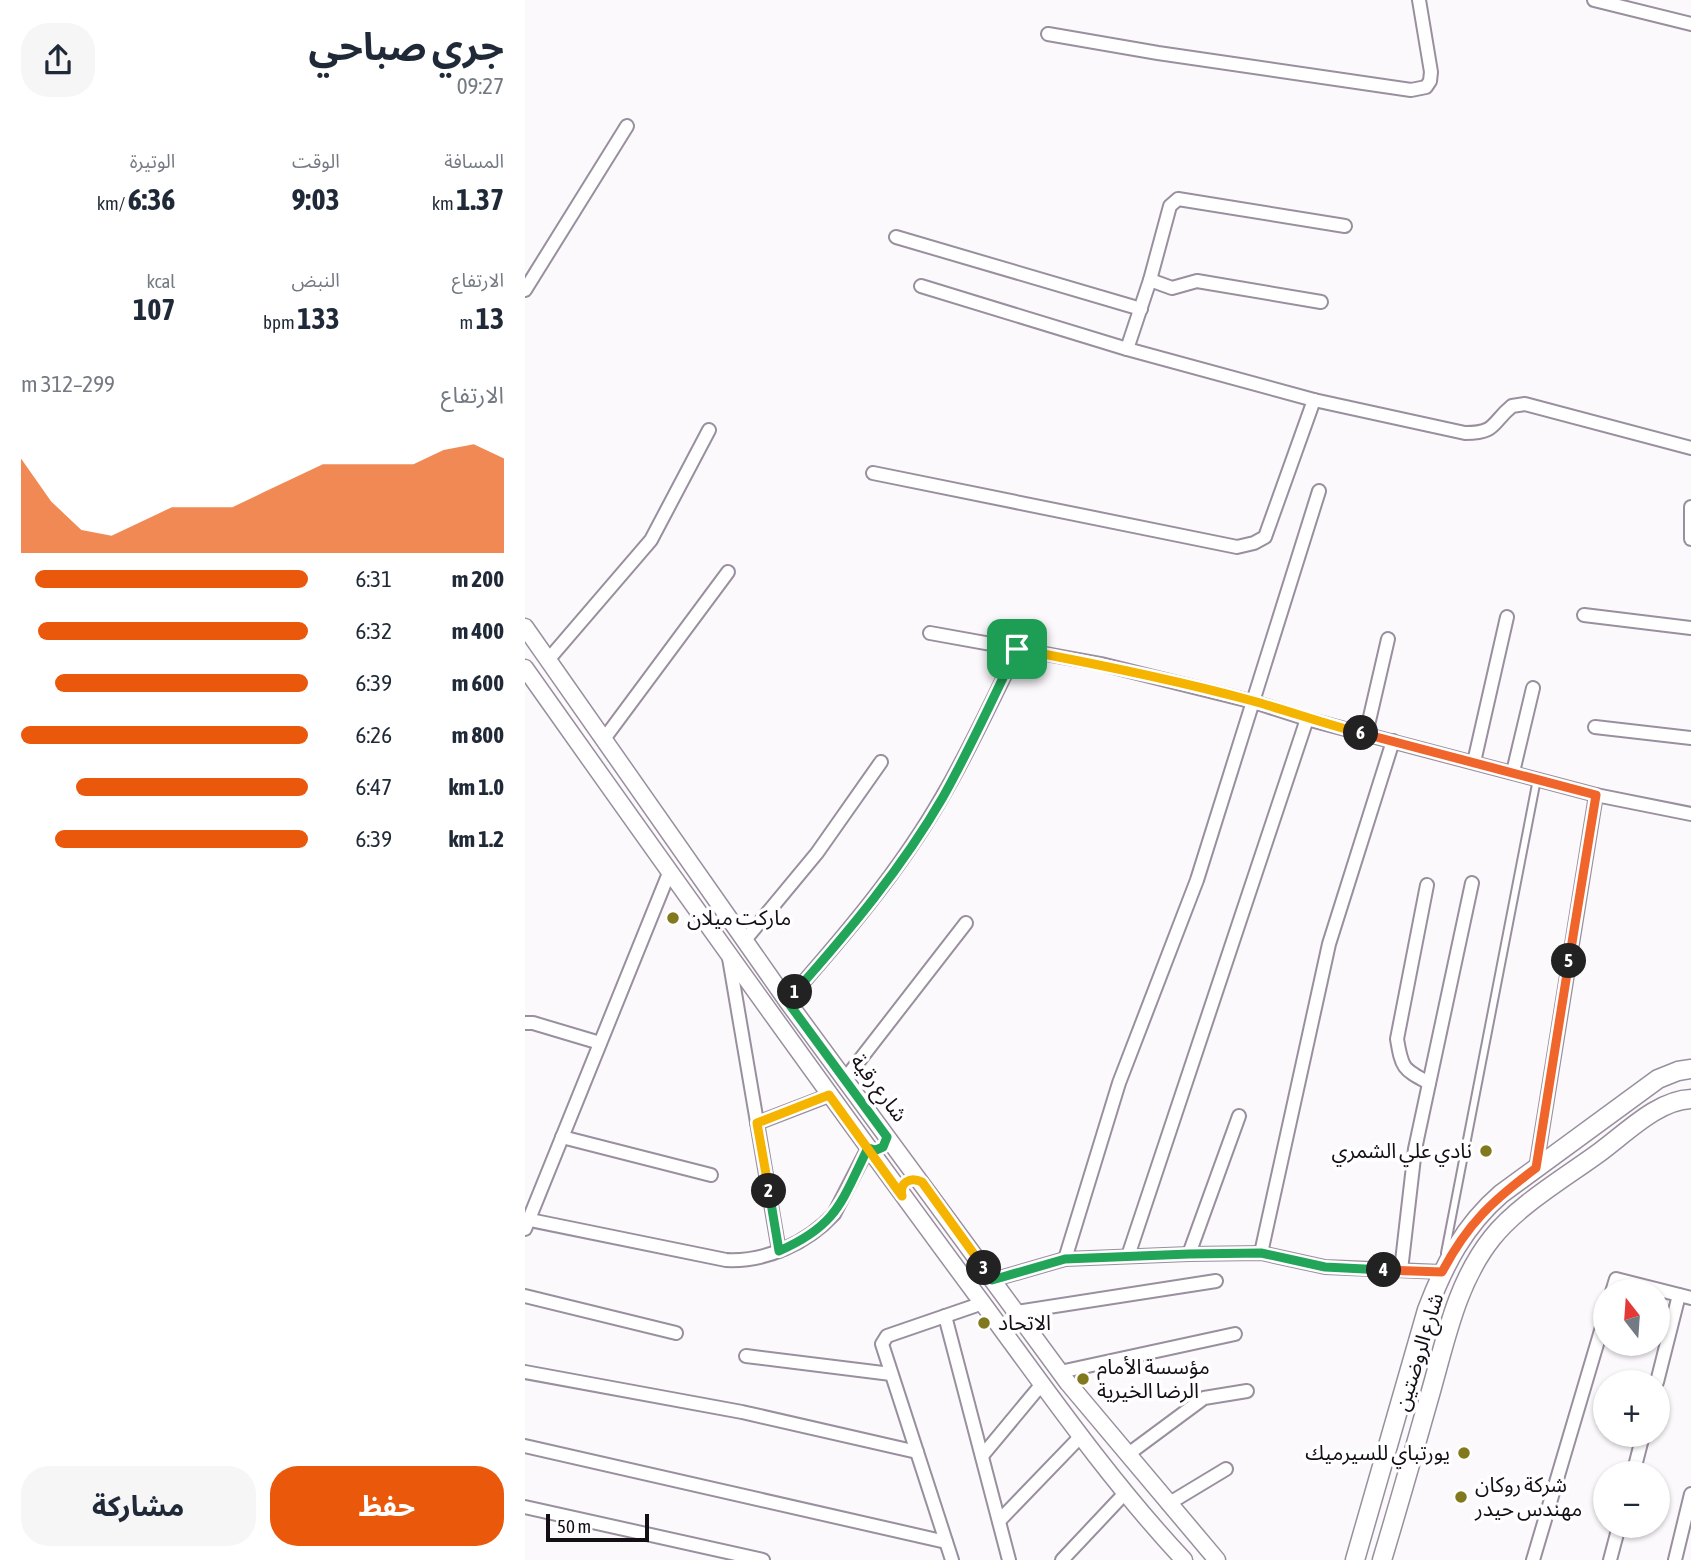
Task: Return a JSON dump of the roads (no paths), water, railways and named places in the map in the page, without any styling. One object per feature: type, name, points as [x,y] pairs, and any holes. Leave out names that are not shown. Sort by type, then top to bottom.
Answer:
[{"type":"main road","name":"شارع الروضتين","points":[[1355,1560],[1417,1343],[1442,1272],[1459,1241],[1478,1216],[1501,1194],[1536,1168],[1658,1079],[1691,1069]]},
{"type":"main road","name":"شارع الروضتين","points":[[1382,1560],[1453,1315],[1484,1248],[1518,1213],[1634,1127],[1674,1102],[1691,1098]]},
{"type":"street","points":[[1048,34],[1411,90],[1426,88],[1431,72],[1419,0]]},
{"type":"street","points":[[1594,0],[1691,24]]},
{"type":"street","points":[[525,290],[627,126]]},
{"type":"street","points":[[1127,349],[1150,280],[1170,206],[1178,199],[1345,226]]},
{"type":"street","points":[[895,237],[1140,309]]},
{"type":"street","points":[[1150,280],[1172,288],[1197,281],[1321,302]]},
{"type":"street","points":[[921,286],[1127,349],[1314,400],[1465,433],[1481,433],[1493,428],[1512,406],[1525,404],[1691,448]]},
{"type":"street","points":[[873,473],[1237,547],[1265,537],[1314,400]]},
{"type":"street","points":[[548,660],[651,540],[709,429]]},
{"type":"street","points":[[1065,1259],[1118,1083],[1197,880],[1319,491]]},
{"type":"street","points":[[1691,514],[1691,539]]},
{"type":"street","points":[[604,739],[728,572]]},
{"type":"street","points":[[1584,615],[1691,628]]},
{"type":"street","points":[[1474,762],[1507,617]]},
{"type":"street","name":"شارع رقية","points":[[525,627],[787,1001],[887,1133],[1060,1372],[1217,1560]]},
{"type":"street","points":[[930,633],[1101,664],[1254,702],[1307,719],[1596,795],[1691,814]]},
{"type":"street","points":[[1366,734],[1388,639]]},
{"type":"street","points":[[787,1001],[856,923],[943,797],[1017,649]]},
{"type":"street","name":"شارع رقية","points":[[525,668],[669,873],[1041,1385],[1125,1492],[1184,1560]]},
{"type":"street","points":[[1513,772],[1533,688]]},
{"type":"street","points":[[1128,1256],[1307,719]]},
{"type":"street","points":[[1595,727],[1691,738]]},
{"type":"street","points":[[1261,1253],[1329,944],[1393,741]]},
{"type":"street","points":[[745,940],[817,853],[881,762]]},
{"type":"street","points":[[1536,1168],[1596,795]]},
{"type":"street","points":[[669,873],[526,1222],[726,1260],[744,1260],[779,1251],[807,1237],[834,1214],[868,1148],[876,1150],[883,1147],[887,1141],[887,1133]]},
{"type":"street","points":[[1401,1270],[1415,1149],[1472,883]]},
{"type":"street","points":[[1427,885],[1397,1039],[1401,1062],[1409,1072],[1429,1083]]},
{"type":"street","points":[[845,1079],[966,923]]},
{"type":"street","points":[[729,954],[779,1251]]},
{"type":"street","points":[[525,1023],[600,1043]]},
{"type":"street","points":[[757,1123],[829,1095]]},
{"type":"street","points":[[1189,1254],[1239,1116]]},
{"type":"street","points":[[562,1137],[711,1175]]},
{"type":"street","points":[[902,1196],[901,1188],[906,1181],[914,1179],[922,1182]]},
{"type":"street","points":[[992,1280],[1065,1259],[1189,1254],[1261,1253],[1325,1267],[1442,1272]]},
{"type":"street","points":[[1016,1312],[1216,1281]]},
{"type":"street","points":[[525,1296],[677,1333]]},
{"type":"street","points":[[1661,1370],[1685,1297]]},
{"type":"street","points":[[952,1560],[882,1344],[884,1338],[983,1303]]},
{"type":"street","points":[[945,1316],[1009,1560]]},
{"type":"street","points":[[1060,1372],[1235,1334]]},
{"type":"street","points":[[746,1356],[891,1374]]},
{"type":"street","points":[[1533,1560],[1593,1356]]},
{"type":"street","points":[[525,1372],[742,1412],[917,1452]]},
{"type":"street","points":[[982,1456],[1041,1385]]},
{"type":"street","points":[[1127,1455],[1204,1398],[1247,1391]]},
{"type":"street","points":[[999,1521],[1081,1436]]},
{"type":"street","points":[[525,1446],[946,1542]]},
{"type":"street","points":[[1168,1504],[1226,1469]]},
{"type":"street","points":[[1062,1560],[1125,1492]]},
{"type":"street","points":[[1675,1560],[1691,1494]]},
{"type":"street","points":[[525,1507],[723,1556],[763,1560]]},
{"type":"street","points":[[1610,1560],[1616,1538]]},
{"type":"lane","points":[[1442,1272],[1537,779]]},
{"type":"place","name":"ماركت ميلان","points":[[673,918]]},
{"type":"place","name":"نادي علي الشمري","points":[[1486,1151]]},
{"type":"place","name":"الاتحاد","points":[[984,1323]]},
{"type":"place","name":"مؤسسة الأمام الرضا الخيرية","points":[[1083,1379]]},
{"type":"place","name":"يورتباي للسيرميك","points":[[1464,1453]]},
{"type":"place","name":"شركة روكان مهندس حيدر","points":[[1461,1497]]}]
